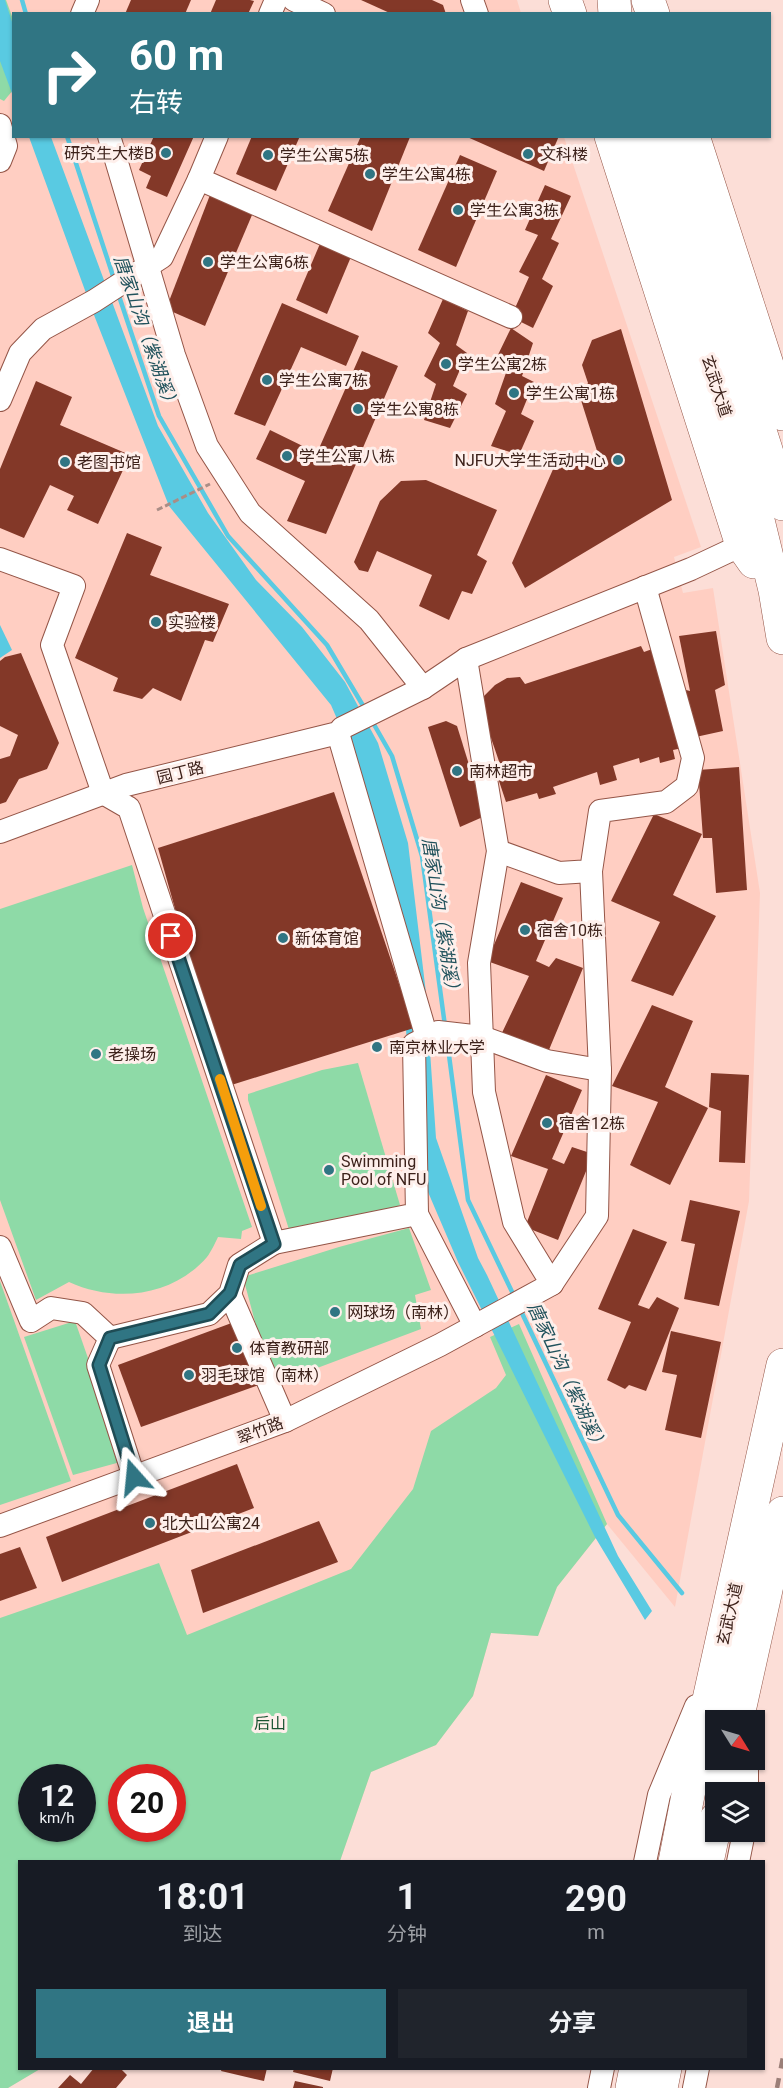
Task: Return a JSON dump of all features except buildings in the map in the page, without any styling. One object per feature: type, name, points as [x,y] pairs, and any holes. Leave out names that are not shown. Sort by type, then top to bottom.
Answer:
[{"type":"highway","name":"玄武大道","points":[[616,138],[662,215],[770,494]]},
{"type":"highway","points":[[616,138],[742,544],[775,590]]},
{"type":"highway","name":"玄武大道","points":[[671,138],[770,494],[775,590],[783,638]]},
{"type":"highway","points":[[694,138],[783,414]]},
{"type":"highway","name":"玄武大道","points":[[675,1860],[783,1365]]},
{"type":"highway","name":"玄武大道","points":[[739,1710],[783,1514]]},
{"type":"highway","points":[[632,2088],[636,2070]]},
{"type":"highway","points":[[661,2088],[665,2070]]},
{"type":"street","points":[[294,0],[320,12]]},
{"type":"street","points":[[0,125],[6,146],[0,161]]},
{"type":"street","points":[[109,138],[140,271],[207,446],[250,513],[369,620],[423,688]]},
{"type":"street","points":[[0,400],[20,353],[44,329],[162,257],[216,138]]},
{"type":"street","points":[[199,179],[511,317]]},
{"type":"street","name":"园丁路","points":[[0,832],[126,785],[338,733],[342,728],[423,688],[466,659],[692,569],[742,544]]},
{"type":"street","points":[[0,559],[74,586],[52,645],[103,794],[129,808],[274,1244]]},
{"type":"street","points":[[466,659],[498,850],[479,963],[483,1092],[514,1222],[552,1284],[597,1216],[600,1070],[591,871],[600,811],[666,802],[687,786],[693,758],[645,587]]},
{"type":"street","points":[[338,733],[440,1035]]},
{"type":"street","points":[[498,850],[558,873],[591,871]]},
{"type":"street","points":[[475,1326],[417,1214],[414,1044],[440,1035],[482,1037],[547,1061],[600,1070]]},
{"type":"street","points":[[110,1338],[209,1314],[230,1293],[240,1265],[274,1244],[417,1214]]},
{"type":"street","points":[[0,1247],[31,1321],[51,1308],[84,1313],[110,1338]]},
{"type":"street","name":"翠竹路","points":[[0,1526],[285,1421],[475,1326],[552,1284]]},
{"type":"street","points":[[230,1293],[285,1421]]},
{"type":"street","points":[[110,1338],[99,1365],[134,1477]]},
{"type":"street","points":[[645,1860],[659,1796],[724,1638]]},
{"type":"street","points":[[747,1676],[747,1710]]},
{"type":"street","points":[[724,1842],[737,1860]]},
{"type":"street","points":[[599,2088],[603,2070]]},
{"type":"street","points":[[694,2088],[698,2070]]},
{"type":"path","points":[[157,510],[209,484]]},
{"type":"shaded area","name":"南京林业大学","points":[[0,0],[517,0],[521,12],[12,12],[12,138],[564,138],[701,547],[674,557],[683,593],[713,588],[760,893],[749,1201],[675,1607],[607,1524],[557,1587],[538,1636],[491,1633],[473,1696],[436,1745],[371,1772],[340,1860],[18,1860],[18,2070],[38,2070],[8,2088],[0,2088]]},
{"type":"green space","points":[[0,0],[6,0],[12,16],[12,91],[4,101],[0,99]]},
{"type":"green space","name":"老操场","points":[[132,865],[143,908],[252,1227],[242,1231],[241,1239],[218,1237],[207,1257],[193,1270],[177,1281],[160,1288],[124,1294],[105,1293],[69,1282],[36,1300],[0,1200],[0,909]]},
{"type":"green space","name":"Swimming Pool of NFU","points":[[358,1063],[400,1205],[376,1217],[292,1239],[248,1094],[322,1070]]},
{"type":"green space","name":"网球场（南林）","points":[[409,1228],[431,1290],[415,1295],[421,1329],[272,1385],[243,1277]]},
{"type":"green space","points":[[0,1281],[71,1481],[0,1505]]},
{"type":"green space","points":[[75,1321],[124,1461],[73,1475],[24,1337]]},
{"type":"green space","name":"后山","points":[[519,1324],[607,1524],[557,1587],[538,1636],[491,1633],[473,1696],[436,1745],[371,1772],[340,1860],[18,1860],[18,2070],[38,2070],[8,2088],[0,2088],[0,1618],[159,1563],[187,1635],[351,1569],[413,1489],[431,1431],[496,1388],[506,1375],[490,1337]]},
{"type":"water","points":[[0,0],[5,0],[12,22],[12,93],[0,61]]},
{"type":"water","points":[[29,138],[51,138],[158,426],[208,513],[256,580],[302,627],[345,682],[378,743],[408,843],[426,993],[436,1138],[478,1258],[618,1556],[652,1611],[645,1620],[595,1537],[458,1262],[428,1192],[413,1138],[403,982],[354,758],[331,705],[169,506],[94,315]]},
{"type":"water","points":[[0,625],[12,650],[0,658]]},
{"type":"waterway","name":"唐家山沟（紫湖溪）","points":[[22,0],[25,12]]},
{"type":"waterway","name":"唐家山沟（紫湖溪）","points":[[68,138],[114,279]]},
{"type":"waterway","name":"唐家山沟（紫湖溪）","points":[[118,293],[159,416],[228,536],[327,645],[365,709]]},
{"type":"waterway","name":"唐家山沟（紫湖溪）","points":[[372,721],[392,756],[422,856],[445,1026]]},
{"type":"waterway","name":"唐家山沟（紫湖溪）","points":[[447,1040],[468,1200],[515,1298]]},
{"type":"waterway","name":"唐家山沟（紫湖溪）","points":[[520,1309],[618,1515],[682,1593]]},
{"type":"railway","points":[[777,2088],[783,2057]]},
{"type":"slow traffic","points":[[220,1079],[261,1206]]},
{"type":"place","name":"研究生大楼B","points":[[166,153]]},
{"type":"place","name":"文科楼","points":[[528,154]]},
{"type":"place","name":"学生公寓5栋","points":[[268,155]]},
{"type":"place","name":"学生公寓4栋","points":[[370,174]]},
{"type":"place","name":"学生公寓3栋","points":[[458,210]]},
{"type":"place","name":"学生公寓6栋","points":[[208,262]]},
{"type":"place","name":"学生公寓2栋","points":[[446,364]]},
{"type":"place","name":"学生公寓7栋","points":[[267,380]]},
{"type":"place","name":"学生公寓1栋","points":[[514,393]]},
{"type":"place","name":"学生公寓8栋","points":[[358,409]]},
{"type":"place","name":"学生公寓八栋","points":[[287,456]]},
{"type":"place","name":"NJFU大学生活动中心","points":[[618,460]]},
{"type":"place","name":"老图书馆","points":[[65,462]]},
{"type":"place","name":"实验楼","points":[[156,622]]},
{"type":"place","name":"南林超市","points":[[457,771]]},
{"type":"place","name":"宿舍10栋","points":[[525,930]]},
{"type":"place","name":"新体育馆","points":[[283,938]]},
{"type":"place","name":"南京林业大学","points":[[377,1047]]},
{"type":"place","name":"老操场","points":[[96,1054]]},
{"type":"place","name":"宿舍12栋","points":[[547,1123]]},
{"type":"place","name":"Swimming Pool of NFU","points":[[329,1170]]},
{"type":"place","name":"网球场（南林）","points":[[335,1312]]},
{"type":"place","name":"体育教研部","points":[[237,1348]]},
{"type":"place","name":"羽毛球馆（南林）","points":[[189,1375]]},
{"type":"place","name":"北大山公寓24","points":[[150,1523]]},
{"type":"route","points":[[134,1477],[99,1365],[110,1338],[209,1314],[230,1293],[240,1265],[274,1244],[171,936]]}]
